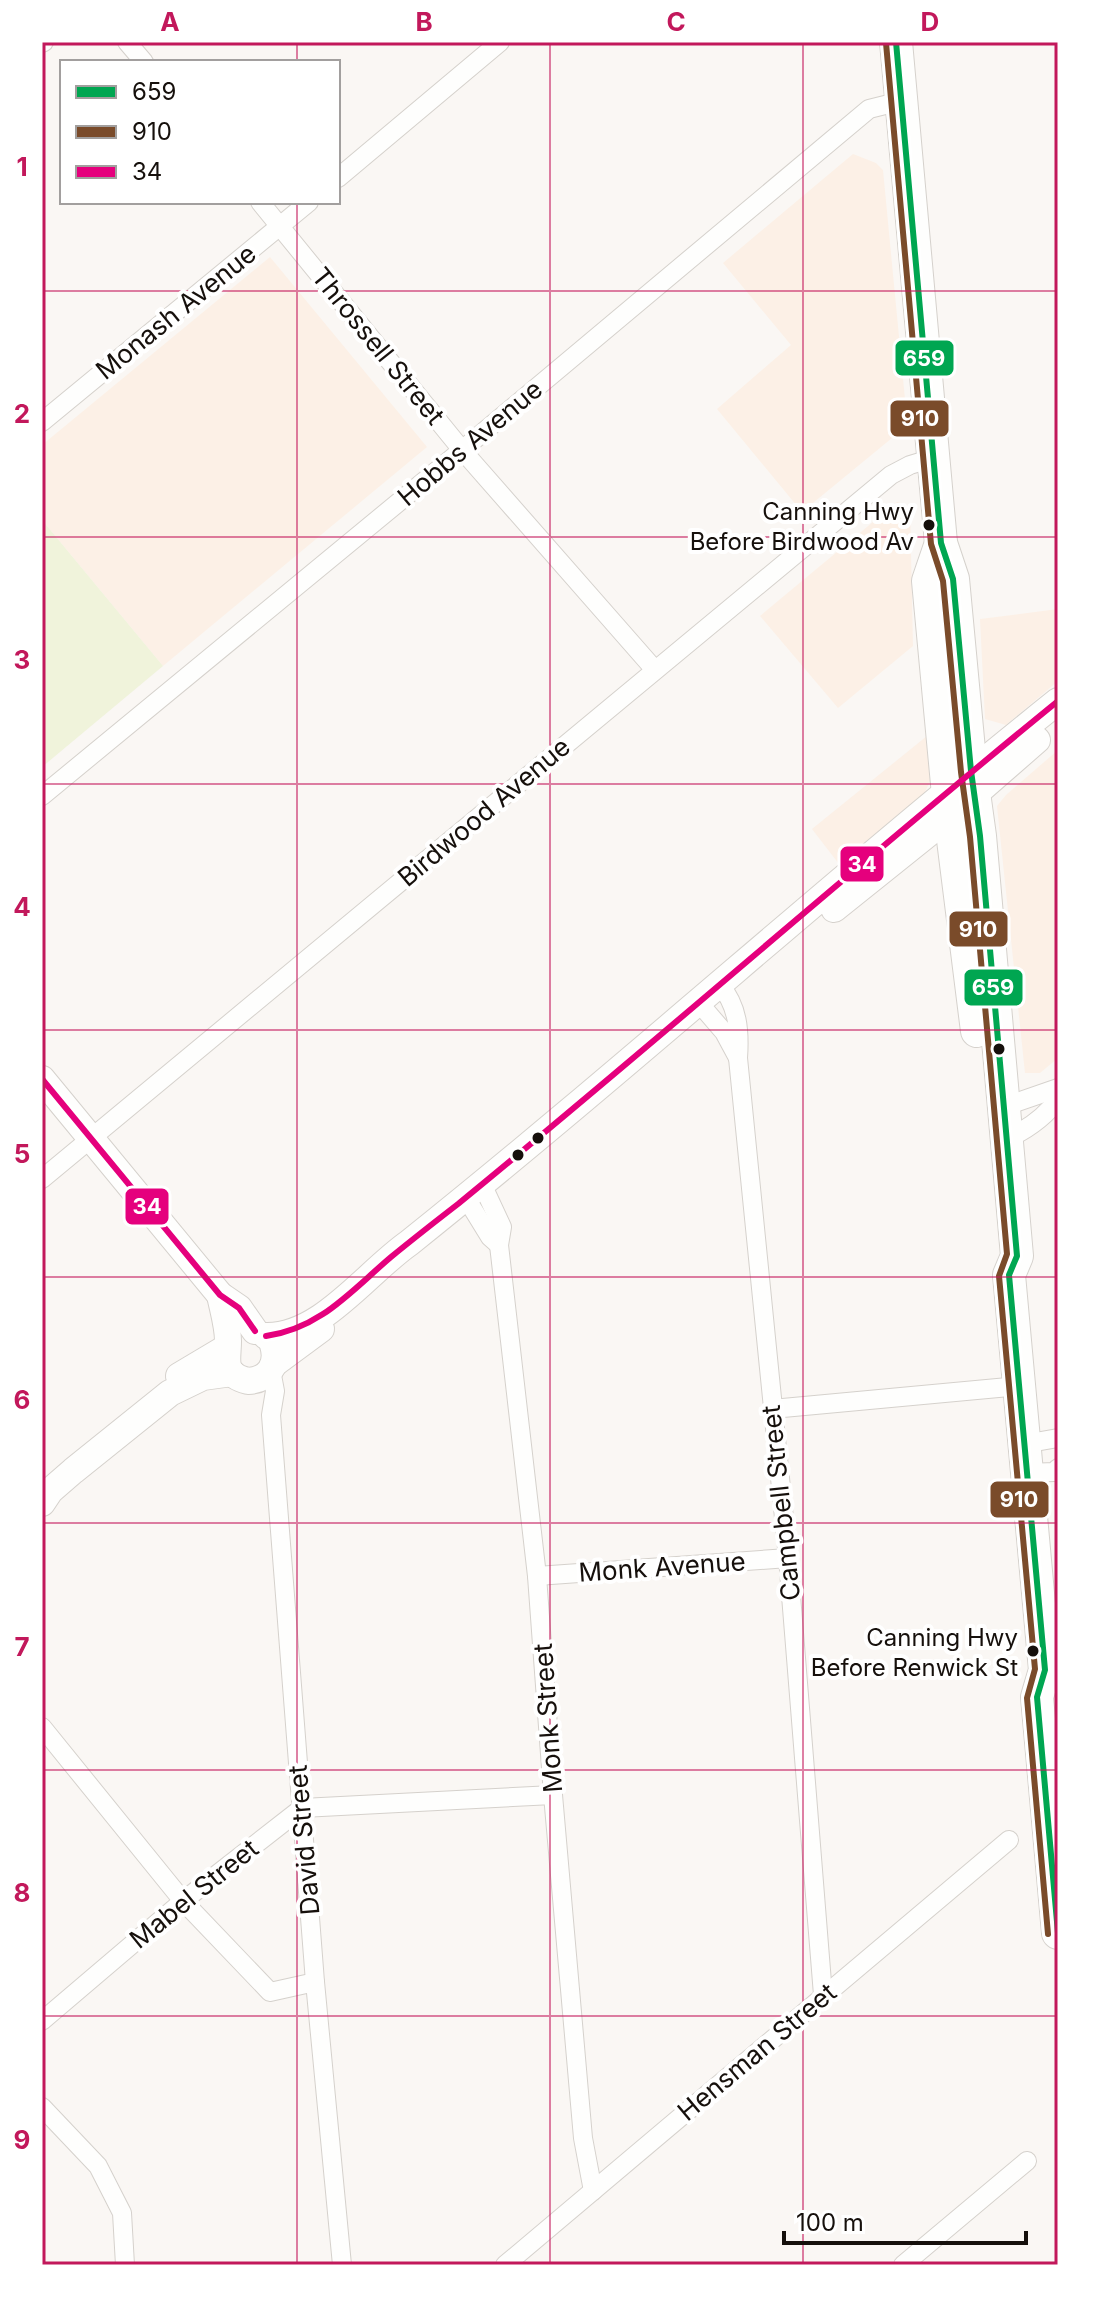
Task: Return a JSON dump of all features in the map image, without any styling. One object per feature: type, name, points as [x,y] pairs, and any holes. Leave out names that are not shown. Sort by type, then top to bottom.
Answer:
[{"type":"highway","points":[[896,42],[941,543],[928,581],[1007,1139],[1017,1256],[1009,1275],[1019,1386],[1036,1462],[1045,1670],[1037,1697],[1051,1788],[1058,1933]]},
{"type":"highway","points":[[960,793],[998,1261],[1009,1275]]},
{"type":"highway","points":[[1045,1670],[1057,1695],[1058,1718]]},
{"type":"main road","points":[[42,1503],[50,1491],[73,1471],[170,1393],[203,1377],[294,1351],[398,1272],[419,1246],[476,1195],[960,793],[1058,701]]},
{"type":"main road","points":[[960,793],[1058,722]]},
{"type":"main road","points":[[42,1079],[220,1295],[239,1308],[275,1348],[247,1363],[183,1373],[42,1485]]},
{"type":"main road","points":[[247,1363],[240,1333],[287,1334],[314,1322],[386,1259],[476,1195]]},
{"type":"main road","points":[[220,1295],[247,1363]]},
{"type":"street","points":[[127,42],[142,60]]},
{"type":"street","points":[[340,176],[500,42]]},
{"type":"street","name":"Hobbs Avenue","points":[[42,796],[869,109],[901,101]]},
{"type":"street","name":"Throssell Street","points":[[262,204],[462,450],[655,670]]},
{"type":"street","name":"Monash Avenue","points":[[42,422],[307,204]]},
{"type":"street","name":"Birdwood Avenue","points":[[42,1179],[891,475],[933,458]]},
{"type":"street","name":"Campbell Street","points":[[724,990],[740,1035],[738,1058],[788,1558],[823,1995]]},
{"type":"street","name":"Campbell Street","points":[[703,1008],[724,1032],[738,1058]]},
{"type":"street","points":[[1003,1107],[1058,1088]]},
{"type":"street","points":[[1007,1139],[1021,1132],[1058,1099]]},
{"type":"street","name":"Monk Street","points":[[476,1195],[502,1227],[499,1245],[537,1576],[583,2138],[593,2191]]},
{"type":"street","name":"David Street","points":[[247,1363],[275,1391],[271,1415],[315,1982],[342,2265]]},
{"type":"street","points":[[772,1409],[1019,1386]]},
{"type":"street","points":[[1036,1462],[1058,1438]]},
{"type":"street","name":"Monk Avenue","points":[[537,1576],[788,1558]]},
{"type":"street","points":[[42,1727],[183,1901],[270,1992],[315,1982]]},
{"type":"street","points":[[302,1808],[553,1795]]},
{"type":"street","name":"Mabel Street","points":[[42,2021],[183,1901],[302,1808]]},
{"type":"street","name":"Hensman Street","points":[[505,2265],[1009,1840]]},
{"type":"street","points":[[42,2107],[98,2166],[122,2213],[125,2265]]},
{"type":"street","points":[[903,2265],[1027,2161]]},
{"type":"shaded area","points":[[853,154],[876,163],[883,170],[907,420],[903,429],[802,512],[717,409],[791,345],[723,263]]},
{"type":"shaded area","points":[[270,257],[427,447],[163,666],[42,520],[42,445]]},
{"type":"shaded area","points":[[897,502],[910,506],[913,646],[838,708],[760,616]]},
{"type":"shaded area","points":[[1058,609],[1058,681],[1006,725],[985,719],[980,619]]},
{"type":"shaded area","points":[[927,736],[930,781],[925,792],[839,864],[812,829]]},
{"type":"shaded area","points":[[1058,750],[1058,1058],[1040,1073],[1025,1073],[997,806]]},
{"type":"green space","points":[[42,520],[163,666],[42,767]]},
{"type":"transit line","name":"659","points":[[896,42],[941,543],[953,579],[980,836],[1017,1256],[1009,1275],[1045,1670],[1037,1697],[1058,1933]]},
{"type":"transit line","name":"910","points":[[886,43],[931,544],[943,581],[970,837],[1007,1254],[999,1276],[1035,1669],[1027,1698],[1048,1934]]},
{"type":"transit line","name":"34","points":[[266,1336],[303,1325],[349,1295],[1058,701]]},
{"type":"transit line","name":"34","points":[[42,1079],[220,1295],[239,1308],[255,1331]]},
{"type":"place","name":"Canning Hwy Before Birdwood Av","points":[[929,525]]},
{"type":"place","name":"Canning Hwy Before Renwick St","points":[[1033,1651]]}]
